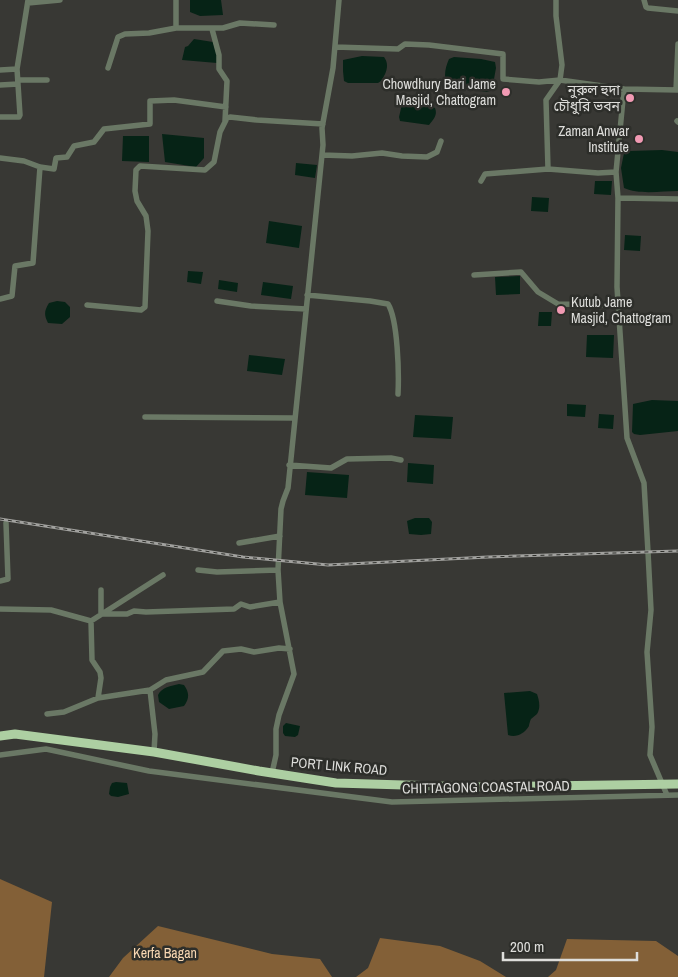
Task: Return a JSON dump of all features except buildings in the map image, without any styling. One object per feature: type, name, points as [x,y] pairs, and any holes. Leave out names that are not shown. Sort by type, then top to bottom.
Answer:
[{"type":"highway","name":"PORT LINK ROAD","points":[[0,736],[15,734],[154,752],[272,773],[336,782],[462,787],[678,784]]},
{"type":"street","points":[[0,117],[19,117],[17,68],[28,1],[60,0]]},
{"type":"street","points":[[176,0],[176,28]]},
{"type":"street","points":[[272,773],[276,755],[276,729],[279,715],[294,674],[280,602],[278,570],[282,505],[288,488],[322,155],[322,124],[335,47],[340,0]]},
{"type":"street","points":[[548,169],[546,100],[560,80],[561,58],[556,0]]},
{"type":"street","points":[[644,1],[648,8],[678,11]]},
{"type":"street","points":[[108,68],[118,37],[125,34],[149,33],[176,28],[212,29],[230,27],[240,23],[274,26]]},
{"type":"street","points":[[212,29],[219,69],[227,81],[225,122]]},
{"type":"street","points":[[335,47],[398,50],[405,44],[503,54],[503,79],[539,82],[560,80],[624,89],[677,90],[678,44]]},
{"type":"street","points":[[0,70],[17,68]]},
{"type":"street","points":[[0,85],[47,80]]},
{"type":"street","points":[[624,89],[616,172],[618,198],[618,305],[627,438],[644,483],[645,497],[651,610],[647,652],[652,727],[650,755],[667,795]]},
{"type":"street","points":[[0,158],[24,161],[40,167],[54,169],[56,158],[68,157],[74,146],[94,142],[104,129],[150,124],[150,101],[174,100],[226,107]]},
{"type":"street","points":[[87,305],[125,310],[141,310],[145,307],[148,231],[146,216],[137,201],[135,191],[136,170],[140,166],[205,170],[214,162],[220,132],[227,118],[230,117],[322,124]]},
{"type":"street","points":[[322,155],[352,156],[382,153],[428,157],[438,152],[441,141]]},
{"type":"street","points":[[0,299],[12,296],[15,266],[34,263],[40,167]]},
{"type":"street","points":[[481,181],[487,173],[528,172],[548,169],[598,173],[616,172]]},
{"type":"street","points":[[618,198],[678,199]]},
{"type":"street","points":[[474,275],[522,272],[538,292],[558,304],[618,305]]},
{"type":"street","points":[[307,294],[385,302],[388,304],[394,326],[398,394]]},
{"type":"street","points":[[216,301],[251,306],[306,309]]},
{"type":"street","points":[[145,417],[294,418]]},
{"type":"street","points":[[289,465],[331,468],[348,459],[391,458],[401,460]]},
{"type":"street","points":[[0,581],[8,579],[6,523]]},
{"type":"street","points":[[239,543],[280,536]]},
{"type":"street","points":[[198,570],[217,572],[278,570]]},
{"type":"street","points":[[0,609],[51,610],[91,621],[163,575]]},
{"type":"street","points":[[101,590],[102,614]]},
{"type":"street","points":[[102,614],[127,614],[134,611],[234,609],[241,604],[250,607],[280,602]]},
{"type":"street","points":[[91,621],[92,660],[100,672],[101,678],[98,698]]},
{"type":"street","points":[[47,714],[64,712],[98,698],[150,690],[166,680],[203,672],[223,651],[241,648],[254,652],[280,648],[290,649]]},
{"type":"street","points":[[150,690],[155,734],[154,752]]},
{"type":"street","name":"CHITTAGONG COASTAL ROAD","points":[[0,755],[46,749],[149,771],[392,802],[678,795]]},
{"type":"green space","points":[[0,879],[52,902],[44,977],[0,977]]},
{"type":"green space","name":"Kerfa Bagan","points":[[158,926],[272,954],[320,959],[332,977],[109,977],[123,958]]},
{"type":"green space","points":[[380,938],[440,946],[480,961],[506,977],[356,977],[368,968]]},
{"type":"green space","points":[[567,939],[656,941],[678,956],[678,977],[548,977],[556,970]]},
{"type":"shaded area","points":[[190,0],[221,0],[223,15],[200,16],[190,12]]},
{"type":"shaded area","points":[[194,39],[213,42],[218,59],[217,63],[182,60],[185,47]]},
{"type":"shaded area","points":[[362,56],[384,57],[387,69],[381,81],[378,83],[348,83],[344,81],[343,60]]},
{"type":"shaded area","points":[[454,57],[495,62],[496,68],[492,90],[487,92],[448,86],[445,80],[446,69],[449,59]]},
{"type":"shaded area","points":[[426,103],[435,108],[436,111],[435,117],[429,125],[400,121],[402,104]]},
{"type":"shaded area","points":[[162,134],[204,138],[204,158],[196,167],[165,162]]},
{"type":"shaded area","points":[[123,136],[149,136],[149,162],[122,161]]},
{"type":"shaded area","points":[[662,150],[678,152],[678,191],[643,192],[624,188],[621,168],[624,153],[629,151]]},
{"type":"shaded area","points":[[296,163],[317,165],[315,178],[295,175]]},
{"type":"shaded area","points":[[595,181],[612,181],[611,195],[594,194]]},
{"type":"shaded area","points":[[532,197],[549,198],[548,212],[531,211]]},
{"type":"shaded area","points":[[269,221],[302,226],[299,248],[266,243]]},
{"type":"shaded area","points":[[625,235],[641,236],[640,251],[624,250]]},
{"type":"shaded area","points":[[188,271],[203,272],[201,284],[187,282]]},
{"type":"shaded area","points":[[520,276],[520,294],[496,295],[495,277]]},
{"type":"shaded area","points":[[219,280],[238,283],[237,292],[218,289]]},
{"type":"shaded area","points":[[263,282],[293,286],[291,299],[261,295]]},
{"type":"shaded area","points":[[65,302],[70,307],[70,317],[62,324],[48,323],[45,315],[46,308],[49,303]]},
{"type":"shaded area","points":[[539,312],[552,312],[551,326],[538,326]]},
{"type":"shaded area","points":[[587,335],[614,335],[613,358],[586,357]]},
{"type":"shaded area","points":[[249,355],[285,359],[282,375],[247,371]]},
{"type":"shaded area","points":[[652,400],[678,401],[678,431],[640,435],[632,432],[633,404]]},
{"type":"shaded area","points":[[567,404],[586,405],[585,417],[567,416]]},
{"type":"shaded area","points":[[599,414],[614,415],[613,429],[598,428]]},
{"type":"shaded area","points":[[415,415],[453,417],[451,439],[413,437]]},
{"type":"shaded area","points":[[408,463],[434,465],[433,484],[407,482]]},
{"type":"shaded area","points":[[307,472],[349,475],[347,498],[305,495]]},
{"type":"shaded area","points":[[415,518],[429,518],[432,522],[431,534],[409,534],[407,521]]},
{"type":"shaded area","points":[[179,684],[184,685],[186,688],[188,693],[187,700],[184,706],[169,709],[159,702],[158,695],[164,689]]},
{"type":"shaded area","points":[[530,691],[537,694],[539,709],[537,714],[531,719],[529,726],[522,733],[517,736],[508,735],[504,693]]},
{"type":"shaded area","points":[[286,723],[300,726],[298,735],[295,737],[285,736],[283,726]]},
{"type":"shaded area","points":[[112,783],[127,783],[129,794],[118,797],[111,796],[109,794],[110,787]]},
{"type":"railway","points":[[0,519],[243,557],[328,565],[488,557],[678,551]]},
{"type":"place","name":"Chowdhury Bari Jame Masjid, Chattogram","points":[[506,92]]},
{"type":"place","name":"নুরুল হুদা চৌধুরি ভবন","points":[[630,98]]},
{"type":"place","name":"Zaman Anwar Institute","points":[[639,139]]},
{"type":"place","name":"Kutub Jame Masjid, Chattogram","points":[[561,310]]}]
